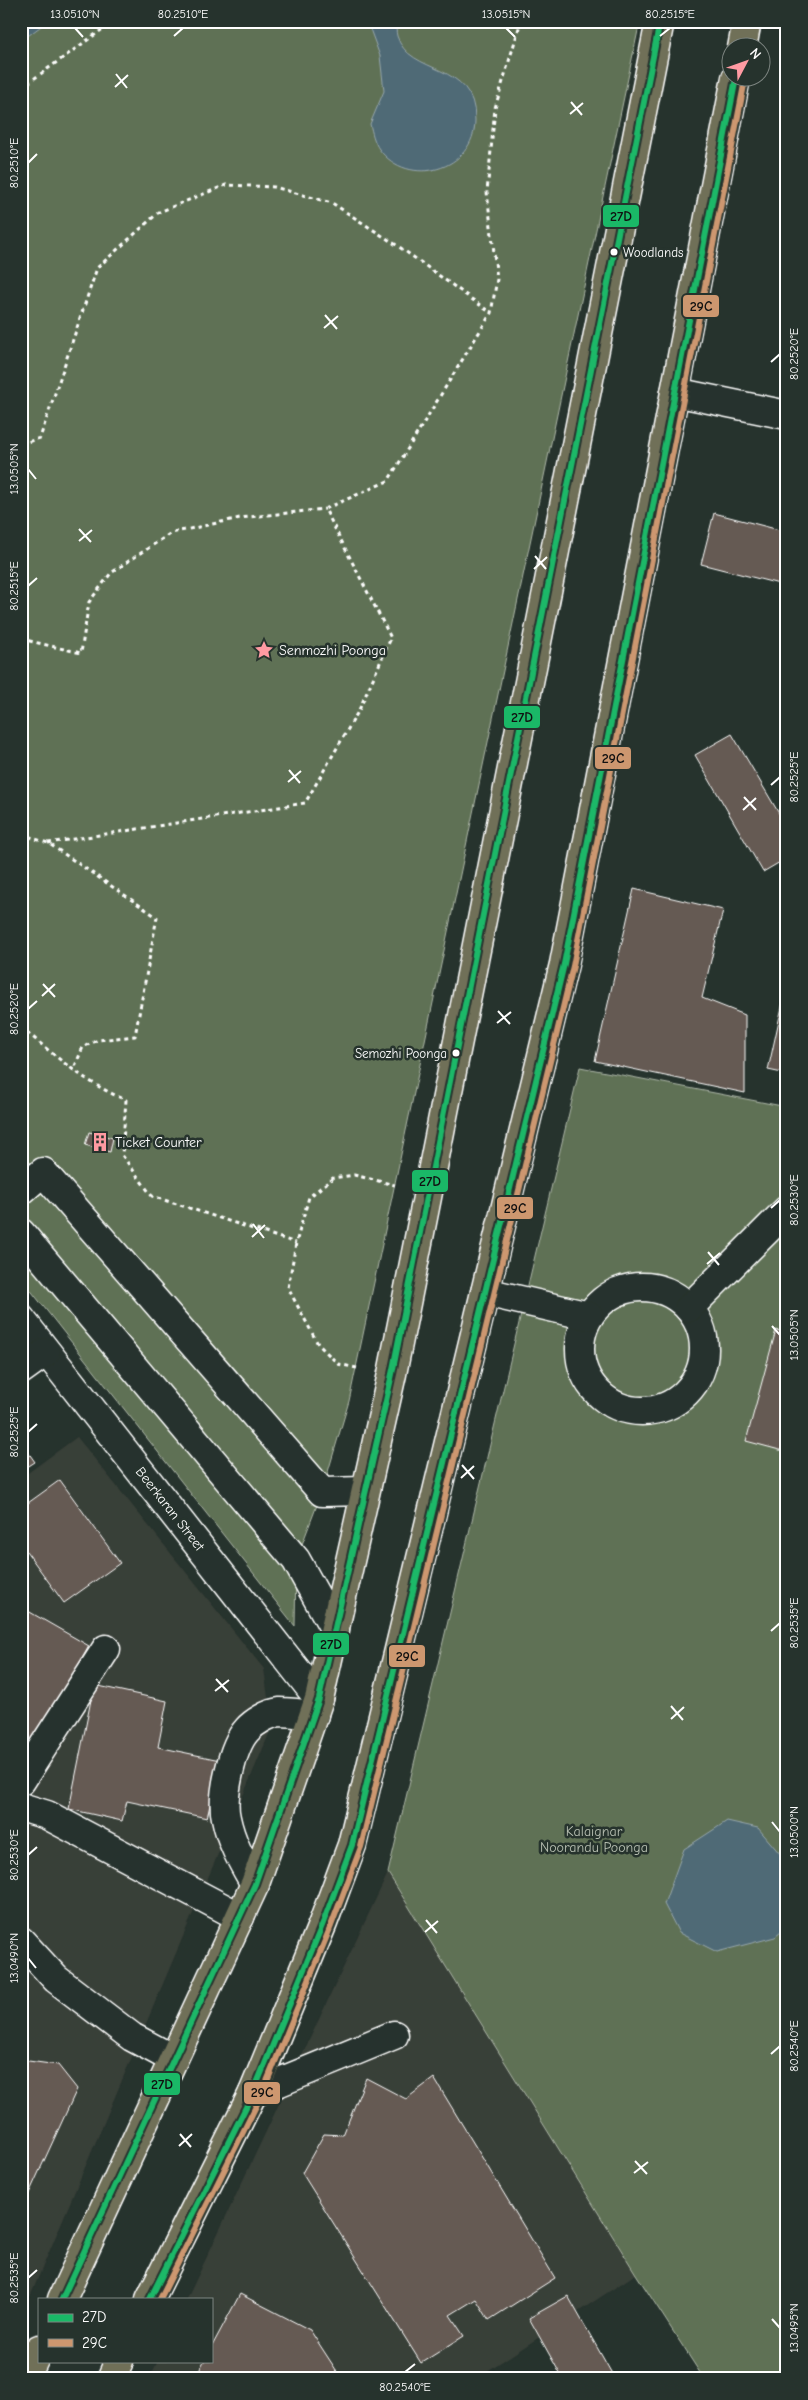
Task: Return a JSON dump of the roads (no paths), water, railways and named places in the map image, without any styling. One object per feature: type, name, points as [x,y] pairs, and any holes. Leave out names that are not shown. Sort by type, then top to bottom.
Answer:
[{"type":"main road","points":[[62,2298],[255,1884],[317,1707],[392,1374],[660,21]]},
{"type":"main road","points":[[744,38],[747,21]]},
{"type":"main road","points":[[150,2298],[253,2093],[323,1923],[352,1845],[564,964],[734,88]]},
{"type":"main road","points":[[25,2379],[38,2351]]},
{"type":"main road","points":[[110,2379],[118,2362]]},
{"type":"street","points":[[675,392],[787,415]]},
{"type":"street","points":[[21,1191],[44,1172],[322,1492],[365,1491]]},
{"type":"street","points":[[689,1308],[787,1210]]},
{"type":"street","points":[[21,1233],[296,1560],[335,1630]]},
{"type":"street","points":[[636,1287],[656,1288],[674,1295],[689,1308],[700,1325],[704,1344],[703,1363],[696,1381],[683,1396],[667,1406],[648,1411],[628,1410],[611,1402],[596,1390],[584,1373],[580,1354],[581,1334],[589,1316],[601,1302],[618,1291],[636,1287]]},
{"type":"street","points":[[485,1292],[589,1316]]},
{"type":"street","name":"Beerkaran Street","points":[[21,1319],[317,1707]]},
{"type":"street","points":[[21,1370],[46,1352]]},
{"type":"street","points":[[21,1782],[106,1649]]},
{"type":"street","points":[[255,1884],[236,1851],[225,1816],[229,1771],[245,1731],[258,1721],[279,1712],[317,1707]]},
{"type":"street","points":[[21,1807],[48,1815],[240,1917]]},
{"type":"street","points":[[21,1941],[56,1979],[132,2037],[174,2059]]},
{"type":"street","points":[[253,2093],[394,2035]]},
{"type":"water","points":[[21,21],[48,21],[21,41]]},
{"type":"water","points":[[367,21],[396,21],[397,36],[404,49],[414,58],[454,78],[465,88],[472,101],[475,120],[472,138],[464,152],[452,162],[438,169],[422,171],[406,169],[391,161],[377,146],[370,124],[384,91],[380,56]]},
{"type":"water","points":[[727,1821],[758,1828],[787,1862],[787,1927],[775,1937],[717,1952],[679,1933],[664,1904],[684,1849]]},
{"type":"place","name":"Woodlands","points":[[614,252]]},
{"type":"place","name":"Senmozhi Poonga","points":[[264,650]]},
{"type":"place","name":"Semozhi Poonga","points":[[456,1053]]},
{"type":"place","name":"Ticket Counter","points":[[100,1142]]},
{"type":"park label","name":"Kalaignar Noorandu Poonga","points":[[594,1839]]}]
